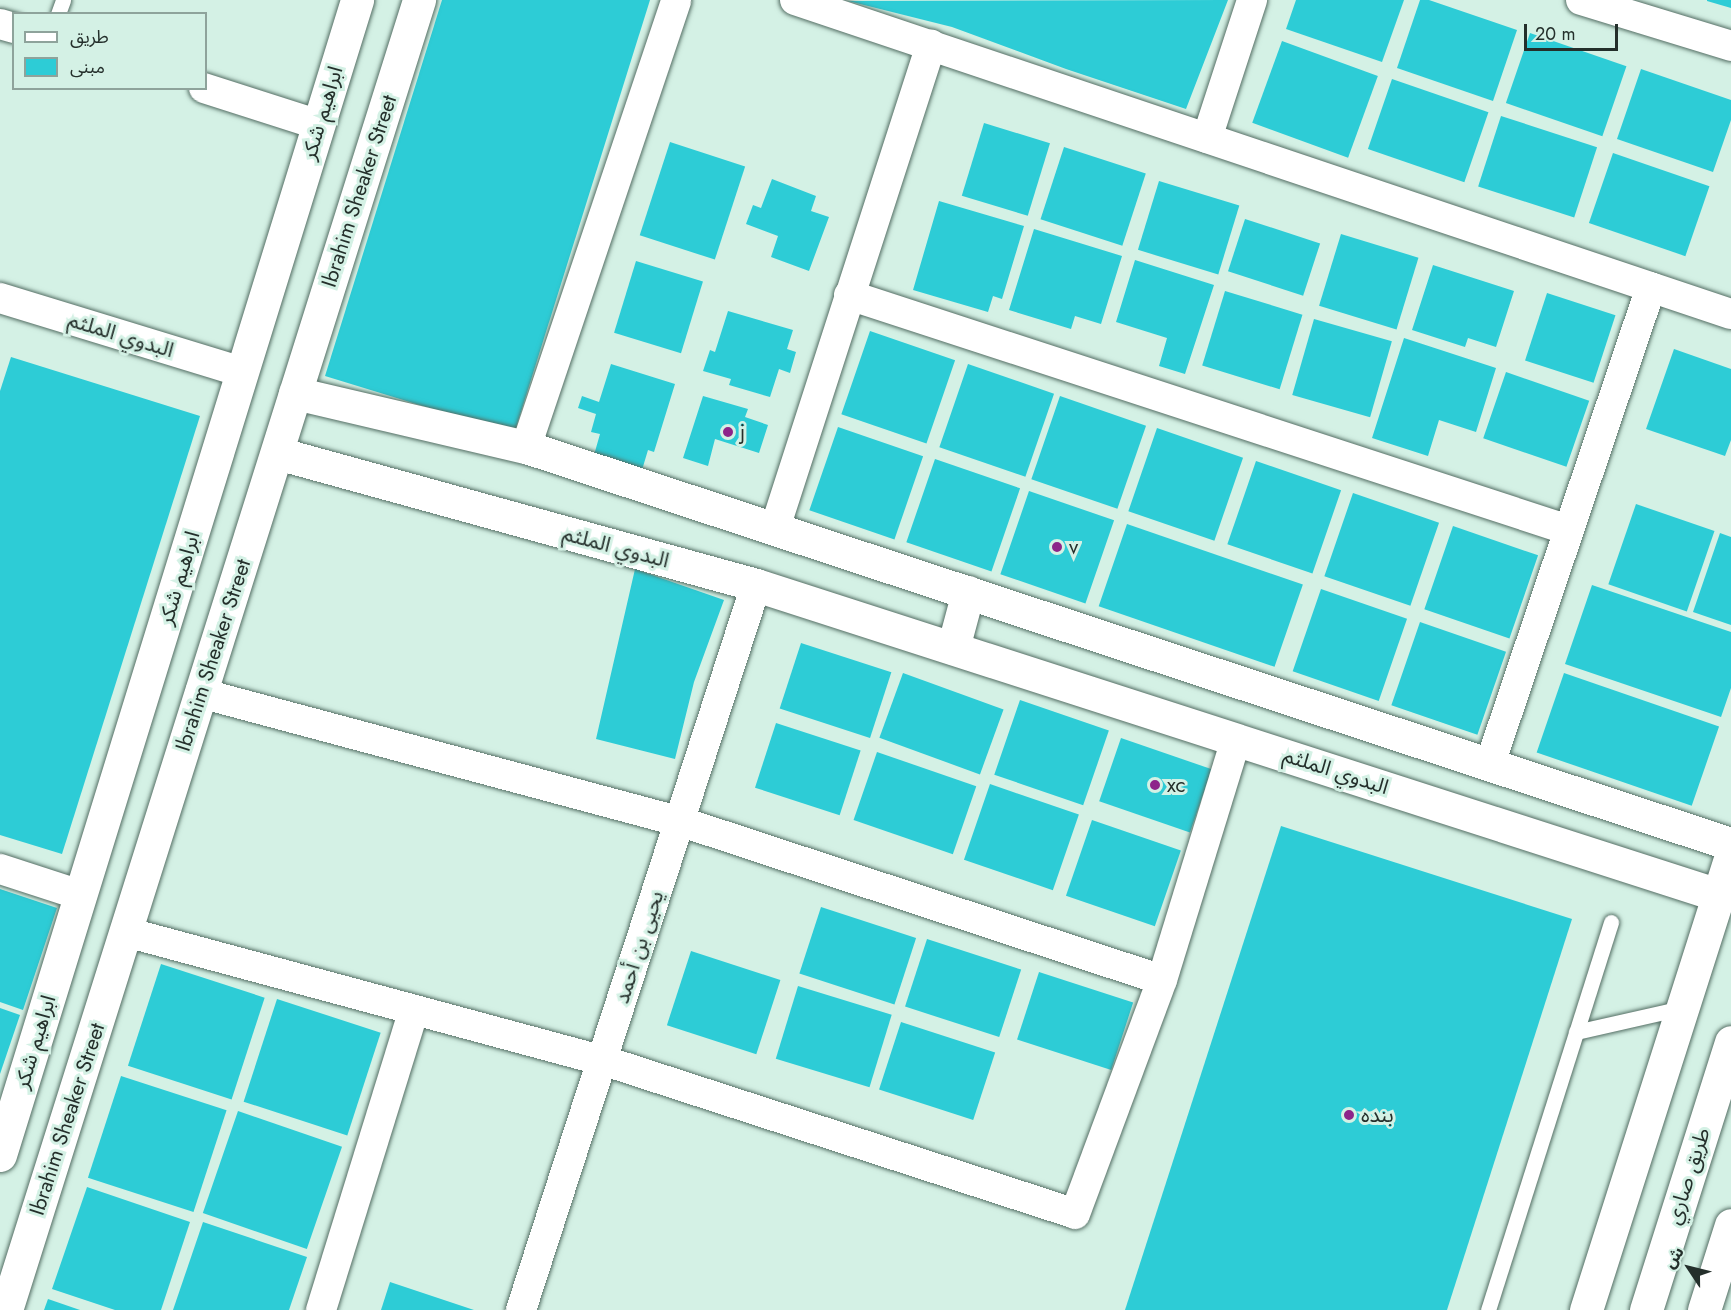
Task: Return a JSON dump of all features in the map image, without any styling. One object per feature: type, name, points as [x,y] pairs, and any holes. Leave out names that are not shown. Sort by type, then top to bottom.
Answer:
[{"type":"street","name":"ابراهيم شكر","points":[[2,1145],[357,0]]},
{"type":"street","name":"Ibrahim Sheaker Street","points":[[6,1310],[419,0]]},
{"type":"street","points":[[526,447],[676,0]]},
{"type":"street","points":[[795,0],[1731,314]]},
{"type":"street","points":[[1207,138],[1252,0]]},
{"type":"street","points":[[1581,0],[1731,46]]},
{"type":"street","points":[[774,528],[931,45]]},
{"type":"street","points":[[207,89],[319,125]]},
{"type":"street","points":[[1490,764],[1651,287]]},
{"type":"street","points":[[849,295],[1569,530]]},
{"type":"street","name":"البدوي الملثم","points":[[0,298],[242,372]]},
{"type":"street","points":[[295,393],[526,447],[1731,844]]},
{"type":"street","name":"البدوي الملثم","points":[[277,453],[756,585],[1718,895]]},
{"type":"street","name":"يحيى بن أحمد","points":[[521,1310],[756,585]]},
{"type":"street","points":[[953,648],[968,592]]},
{"type":"street","points":[[200,693],[680,821],[1162,980]]},
{"type":"street","points":[[126,932],[602,1060],[1075,1214],[1162,980],[1236,739]]},
{"type":"street","points":[[1587,1310],[1731,855]]},
{"type":"street","points":[[0,869],[80,895]]},
{"type":"street","points":[[321,1310],[414,1010]]},
{"type":"street","name":"طريق صاري","points":[[1646,1310],[1731,1042]]},
{"type":"street","points":[[1704,1310],[1731,1225]]},
{"type":"lane","points":[[1488,1310],[1611,922]]},
{"type":"lane","points":[[1576,1032],[1683,1007]]},
{"type":"building","points":[[442,0],[650,0],[514,434],[325,376]]},
{"type":"building","points":[[1228,0],[1186,109],[1066,69],[952,27],[848,1]]},
{"type":"building","points":[[1296,0],[1404,0],[1382,62],[1286,29]]},
{"type":"building","points":[[1420,0],[1429,0],[1517,30],[1493,101],[1397,68]]},
{"type":"building","points":[[1731,0],[1731,8],[1707,1]]},
{"type":"building","points":[[1530,33],[1626,66],[1602,136],[1506,103]]},
{"type":"building","points":[[1282,41],[1378,76],[1348,158],[1252,123]]},
{"type":"building","points":[[1641,69],[1731,100],[1731,120],[1713,172],[1617,139]]},
{"type":"building","points":[[1392,79],[1488,112],[1464,182],[1368,149]]},
{"type":"building","points":[[1501,116],[1597,147],[1574,218],[1478,186]]},
{"type":"building","points":[[984,123],[1050,143],[1028,216],[962,196]]},
{"type":"building","points":[[670,142],[745,166],[715,260],[640,235]]},
{"type":"building","points":[[1064,147],[1146,174],[1122,246],[1041,219]]},
{"type":"building","points":[[1613,153],[1709,186],[1685,256],[1589,223]]},
{"type":"building","points":[[772,179],[816,196],[811,211],[829,217],[809,271],[771,257],[778,236],[746,224],[753,205],[761,208]]},
{"type":"building","points":[[1159,181],[1239,206],[1218,274],[1138,250]]},
{"type":"building","points":[[939,201],[1024,226],[1002,299],[993,296],[988,312],[913,290]]},
{"type":"building","points":[[1245,219],[1320,243],[1303,296],[1228,271]]},
{"type":"building","points":[[1034,229],[1122,256],[1101,324],[1075,316],[1071,329],[1009,310]]},
{"type":"building","points":[[1341,234],[1418,258],[1397,329],[1319,306]]},
{"type":"building","points":[[1135,260],[1214,285],[1185,374],[1159,366],[1167,338],[1116,322]]},
{"type":"building","points":[[636,261],[703,281],[681,353],[614,333]]},
{"type":"building","points":[[1433,265],[1514,291],[1496,347],[1468,338],[1465,347],[1412,330]]},
{"type":"building","points":[[1225,291],[1302,315],[1280,389],[1202,366]]},
{"type":"building","points":[[1547,293],[1615,315],[1594,383],[1525,361]]},
{"type":"building","points":[[728,311],[793,330],[787,349],[796,352],[790,373],[779,369],[770,397],[729,385],[731,379],[703,371],[710,350],[715,352]]},
{"type":"building","points":[[1314,319],[1392,341],[1370,417],[1292,395]]},
{"type":"building","points":[[870,331],[955,360],[926,444],[841,414]]},
{"type":"building","points":[[1404,338],[1496,368],[1476,432],[1439,420],[1428,456],[1372,438]]},
{"type":"building","points":[[1674,349],[1731,369],[1731,440],[1725,456],[1646,429]]},
{"type":"building","points":[[11,357],[200,416],[62,854],[0,835],[0,391]]},
{"type":"building","points":[[611,364],[675,384],[654,452],[648,450],[642,470],[594,455],[600,434],[591,432],[596,414],[578,408],[582,396],[599,402]]},
{"type":"building","points":[[968,364],[1054,394],[1025,477],[939,447]]},
{"type":"building","points":[[1506,372],[1589,401],[1566,467],[1483,438]]},
{"type":"building","name":"j","points":[[703,396],[748,409],[745,417],[768,425],[759,453],[715,439],[708,466],[683,458]]},
{"type":"building","points":[[1060,396],[1146,426],[1117,509],[1031,479]]},
{"type":"building","points":[[838,427],[923,456],[894,540],[809,510]]},
{"type":"building","points":[[1157,428],[1243,458],[1214,541],[1128,511]]},
{"type":"building","points":[[935,459],[1020,488],[991,572],[906,542]]},
{"type":"building","points":[[1256,461],[1341,490],[1312,574],[1227,544]]},
{"type":"building","name":"v","points":[[1029,491],[1114,520],[1085,604],[1000,574]]},
{"type":"building","points":[[1353,493],[1439,523],[1410,606],[1324,576]]},
{"type":"building","points":[[1636,504],[1714,531],[1687,611],[1608,584]]},
{"type":"building","points":[[1127,524],[1303,585],[1275,667],[1099,606]]},
{"type":"building","points":[[1453,526],[1538,555],[1509,639],[1424,609]]},
{"type":"building","points":[[1720,533],[1731,537],[1731,625],[1693,612]]},
{"type":"building","points":[[635,569],[724,600],[694,682],[675,759],[596,739]]},
{"type":"building","points":[[1592,585],[1731,632],[1731,688],[1721,717],[1565,664]]},
{"type":"building","points":[[1321,589],[1407,619],[1379,701],[1293,671]]},
{"type":"building","points":[[1420,622],[1506,652],[1477,735],[1391,705]]},
{"type":"building","points":[[801,643],[891,672],[870,738],[780,709]]},
{"type":"building","points":[[903,673],[1004,710],[980,774],[879,738]]},
{"type":"building","points":[[1564,673],[1719,726],[1692,806],[1537,752]]},
{"type":"building","points":[[1020,700],[1109,731],[1083,805],[994,775]]},
{"type":"building","points":[[776,723],[861,751],[840,815],[755,788]]},
{"type":"building","name":"xc","points":[[1121,738],[1212,769],[1190,833],[1099,801]]},
{"type":"building","points":[[877,752],[976,786],[953,854],[854,820]]},
{"type":"building","points":[[990,784],[1079,815],[1053,890],[964,860]]},
{"type":"building","points":[[1092,820],[1181,851],[1155,926],[1066,896]]},
{"type":"building","name":"بنده","points":[[1281,826],[1572,919],[1447,1310],[1125,1310]]},
{"type":"building","points":[[0,889],[57,908],[23,1010],[0,1002]]},
{"type":"building","points":[[821,907],[916,938],[894,1004],[799,974]]},
{"type":"building","points":[[927,939],[1021,970],[999,1037],[905,1007]]},
{"type":"building","points":[[691,951],[780,980],[756,1054],[667,1025]]},
{"type":"building","points":[[161,964],[265,998],[232,1099],[128,1066]]},
{"type":"building","points":[[1039,972],[1133,1003],[1111,1070],[1017,1040]]},
{"type":"building","points":[[798,986],[892,1015],[869,1087],[776,1059]]},
{"type":"building","points":[[277,999],[381,1033],[347,1135],[244,1102]]},
{"type":"building","points":[[0,1008],[20,1015],[0,1074]]},
{"type":"building","points":[[901,1022],[995,1053],[973,1120],[879,1090]]},
{"type":"building","points":[[121,1076],[227,1110],[194,1212],[88,1178]]},
{"type":"building","points":[[238,1111],[342,1147],[307,1249],[203,1213]]},
{"type":"building","points":[[87,1187],[190,1222],[161,1310],[115,1310],[52,1289]]},
{"type":"building","points":[[203,1222],[307,1257],[289,1310],[173,1310]]},
{"type":"building","points":[[390,1282],[474,1310],[381,1310]]},
{"type":"building","points":[[48,1299],[80,1310],[44,1310]]},
{"type":"place","name":"j","points":[[728,432]]},
{"type":"place","name":"v","points":[[1057,547]]},
{"type":"place","name":"xc","points":[[1155,785]]},
{"type":"place","name":"بنده","points":[[1349,1115]]}]
